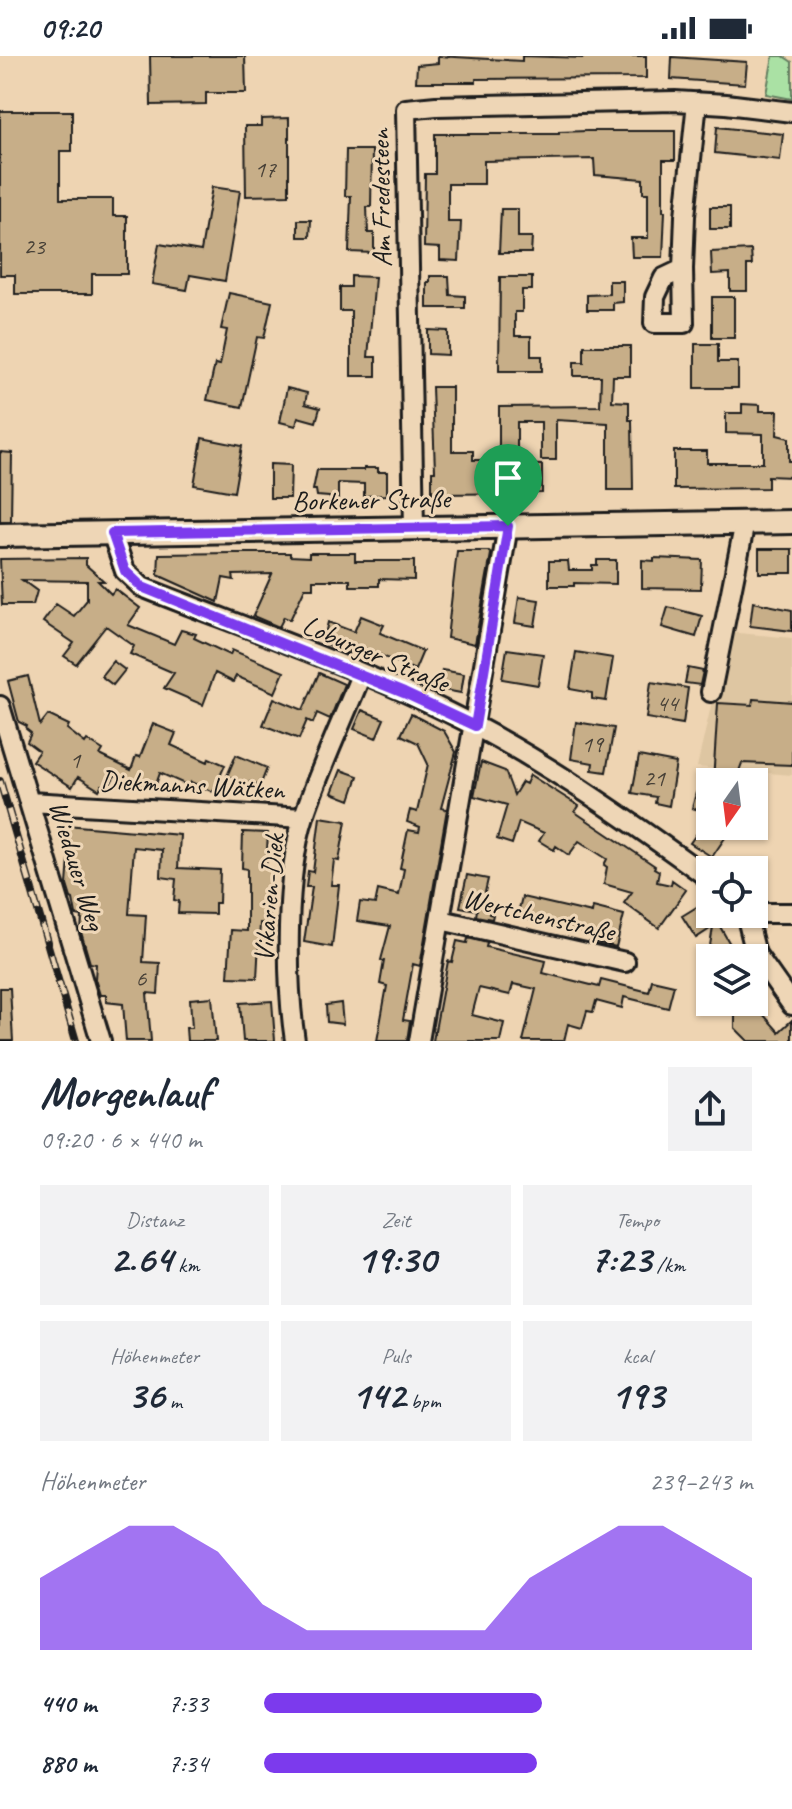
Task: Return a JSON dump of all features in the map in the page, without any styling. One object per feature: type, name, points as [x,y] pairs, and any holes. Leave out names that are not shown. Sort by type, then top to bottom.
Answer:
[{"type":"street","name":"Am Fredesteen","points":[[414,528],[406,109],[697,102],[792,112]]},
{"type":"street","points":[[683,269],[685,216],[697,102]]},
{"type":"street","points":[[711,692],[745,522]]},
{"type":"street","name":"Borkener Straße","points":[[0,535],[792,522]]},
{"type":"street","name":"Wertchenstraße","points":[[419,1041],[508,526]]},
{"type":"street","name":"Loburger Straße","points":[[112,533],[125,571],[142,587],[361,675],[475,726],[615,813],[696,869]]},
{"type":"street","name":"Vikarien-Diek","points":[[295,1041],[290,981],[292,879],[303,818],[361,675]]},
{"type":"street","name":"Wiedauer Weg","points":[[0,706],[101,1041]]},
{"type":"street","name":"Diekmanns Wätken","points":[[30,802],[303,818]]},
{"type":"street","points":[[768,913],[792,913]]},
{"type":"street","name":"Wertchenstraße","points":[[441,920],[625,962]]},
{"type":"street","points":[[750,928],[756,954],[792,1005]]},
{"type":"shaded area","points":[[728,632],[792,638],[792,775],[768,773],[768,768],[697,767]]},
{"type":"green space","points":[[773,56],[783,56],[792,62],[792,99],[766,94]]},
{"type":"building","points":[[150,56],[245,56],[246,93],[206,93],[206,104],[151,105]]},
{"type":"building","points":[[438,56],[522,61],[522,56],[646,56],[646,78],[416,82],[417,65],[438,63]]},
{"type":"building","points":[[672,57],[747,62],[745,84],[671,79]]},
{"type":"building","points":[[0,111],[72,111],[72,151],[60,151],[60,199],[113,199],[113,216],[127,216],[127,274],[92,274],[92,294],[15,294],[15,275],[0,275]]},
{"type":"building","points":[[289,118],[289,195],[246,196],[245,126],[261,126],[261,119]]},
{"type":"building","points":[[717,127],[783,134],[780,160],[715,153]]},
{"type":"building","points":[[675,131],[675,160],[663,160],[663,257],[632,257],[631,238],[648,238],[648,193],[643,193],[643,179],[595,175],[594,159],[484,161],[484,184],[448,184],[448,222],[461,222],[459,261],[440,260],[440,248],[424,247],[425,174],[435,174],[435,134],[559,134]]},
{"type":"building","points":[[346,150],[372,150],[371,207],[367,207],[368,233],[374,233],[374,253],[349,252],[351,196],[345,196]]},
{"type":"building","points":[[212,187],[240,191],[225,281],[190,275],[187,290],[152,284],[159,244],[201,251]]},
{"type":"building","points":[[710,207],[730,207],[730,229],[710,229]]},
{"type":"building","points":[[501,209],[518,209],[518,237],[532,237],[531,253],[499,253]]},
{"type":"building","points":[[298,220],[311,220],[310,237],[298,237]]},
{"type":"building","points":[[751,250],[752,265],[747,265],[747,291],[730,291],[730,273],[712,274],[711,252]]},
{"type":"building","points":[[351,276],[375,277],[368,357],[376,357],[376,376],[351,376],[351,311],[340,311],[340,287],[351,287]]},
{"type":"building","points":[[430,276],[449,276],[450,295],[465,296],[465,308],[427,308],[427,282],[430,282]]},
{"type":"building","points":[[500,277],[532,277],[532,290],[522,290],[522,312],[515,312],[515,336],[531,336],[531,356],[542,356],[542,371],[499,371]]},
{"type":"building","points":[[609,281],[623,281],[623,302],[613,303],[613,310],[587,310],[587,295],[609,294]]},
{"type":"building","points":[[229,293],[272,302],[264,338],[257,337],[242,407],[207,400],[215,364],[220,365],[227,330],[221,329]]},
{"type":"building","points":[[712,297],[734,297],[734,338],[712,338]]},
{"type":"building","points":[[428,330],[448,331],[448,355],[428,354]]},
{"type":"building","points":[[695,344],[718,344],[718,362],[738,362],[738,388],[695,388]]},
{"type":"building","points":[[584,346],[630,346],[630,376],[613,376],[612,401],[629,402],[633,490],[608,490],[608,423],[556,420],[556,460],[541,460],[541,422],[517,422],[517,464],[542,465],[542,493],[432,494],[432,471],[435,471],[432,387],[452,387],[452,451],[473,451],[473,460],[499,460],[499,407],[600,406],[601,376],[574,376],[574,362],[584,362]]},
{"type":"building","points":[[287,388],[307,393],[305,404],[320,408],[316,422],[298,417],[296,426],[280,422]]},
{"type":"building","points":[[742,404],[760,405],[760,411],[778,411],[777,435],[789,438],[792,477],[768,476],[768,488],[674,489],[674,451],[707,451],[707,463],[763,463],[763,434],[726,433],[726,413],[742,413]]},
{"type":"building","points":[[202,438],[242,446],[234,492],[194,485]]},
{"type":"building","points":[[0,452],[12,453],[11,521],[0,521]]},
{"type":"building","points":[[270,464],[291,465],[290,498],[270,498]]},
{"type":"building","points":[[364,468],[387,472],[387,495],[364,496],[364,484],[338,483],[338,509],[329,497],[317,496],[316,490],[313,490],[317,470]]},
{"type":"building","points":[[759,549],[792,549],[792,573],[759,573]]},
{"type":"building","points":[[457,551],[488,551],[491,554],[475,644],[447,638]]},
{"type":"building","points":[[290,553],[290,556],[309,557],[309,553],[355,553],[355,561],[414,561],[414,580],[379,579],[379,586],[350,586],[350,580],[313,580],[313,588],[305,588],[290,620],[284,617],[279,627],[253,616],[272,574],[233,575],[234,580],[223,578],[218,602],[158,575],[159,554]]},
{"type":"building","points":[[86,558],[86,565],[104,581],[98,581],[111,594],[115,589],[140,608],[128,625],[174,644],[181,630],[196,634],[194,638],[230,655],[232,650],[284,672],[275,693],[236,676],[233,682],[215,673],[203,705],[164,688],[174,673],[130,654],[134,646],[106,626],[76,664],[64,656],[74,643],[43,622],[56,604],[74,616],[87,600],[87,581],[22,580],[37,591],[33,605],[2,605],[0,559]]},
{"type":"building","points":[[654,558],[702,560],[701,589],[642,588],[642,560],[654,561]]},
{"type":"building","points":[[597,560],[616,560],[616,584],[549,586],[549,561],[568,561],[569,570],[592,570]]},
{"type":"building","points":[[519,597],[539,600],[535,626],[515,623]]},
{"type":"building","points":[[753,602],[792,610],[792,631],[750,626]]},
{"type":"building","points":[[668,607],[702,616],[696,637],[662,627]]},
{"type":"building","points":[[361,616],[384,625],[380,633],[423,651],[415,670],[352,643],[348,654],[323,642],[328,622],[354,632]]},
{"type":"building","points":[[507,649],[543,654],[538,685],[502,679]]},
{"type":"building","points":[[576,652],[613,658],[606,701],[592,699],[592,693],[570,689]]},
{"type":"building","points":[[113,661],[125,670],[113,685],[101,676]]},
{"type":"building","points":[[688,668],[703,671],[700,685],[685,683]]},
{"type":"building","points":[[442,670],[464,674],[461,693],[439,689]]},
{"type":"building","points":[[319,673],[344,684],[330,719],[317,713],[313,723],[307,720],[299,739],[263,725],[274,698],[303,710]]},
{"type":"building","points":[[28,676],[40,725],[48,715],[69,725],[67,729],[85,743],[87,740],[103,750],[100,755],[131,770],[136,756],[140,757],[153,724],[176,733],[171,745],[208,762],[209,758],[225,765],[213,792],[191,782],[189,786],[160,773],[154,790],[115,775],[108,788],[102,785],[99,790],[78,777],[72,787],[32,761],[39,751],[27,742],[31,733],[27,726],[19,722],[8,681]]},
{"type":"building","points":[[651,682],[688,688],[683,724],[646,718]]},
{"type":"building","points":[[753,699],[792,702],[792,765],[742,763],[740,768],[714,768],[718,703],[752,705]]},
{"type":"building","points":[[362,710],[384,719],[376,738],[354,729]]},
{"type":"building","points":[[411,714],[444,731],[456,752],[441,808],[447,809],[420,966],[413,964],[403,1020],[410,1021],[407,1041],[377,1041],[387,986],[380,984],[384,961],[381,960],[390,926],[357,921],[360,902],[375,904],[378,890],[399,895],[404,869],[400,868],[408,830],[419,832],[420,827],[407,822],[410,810],[417,812],[428,764],[418,743],[401,735]]},
{"type":"building","points":[[576,722],[614,728],[606,772],[592,770],[593,763],[571,759]]},
{"type":"building","points":[[236,755],[267,768],[260,786],[250,782],[249,786],[227,776]]},
{"type":"building","points":[[639,756],[676,763],[669,806],[655,803],[656,797],[632,793]]},
{"type":"building","points":[[481,762],[505,771],[514,795],[522,782],[526,784],[530,775],[579,806],[575,812],[655,866],[659,871],[657,882],[671,885],[672,880],[686,890],[659,928],[624,903],[632,892],[604,884],[607,859],[579,841],[569,855],[556,846],[554,850],[539,841],[544,833],[519,822],[512,844],[497,839],[507,805],[474,796]]},
{"type":"building","points":[[341,770],[358,776],[350,800],[332,793]]},
{"type":"building","points":[[320,817],[346,821],[339,861],[334,860],[331,885],[339,885],[332,947],[304,942],[312,887],[306,887],[308,871],[313,872]]},
{"type":"building","points":[[66,825],[180,835],[178,868],[220,870],[219,903],[215,903],[215,914],[178,913],[179,901],[174,900],[176,879],[161,877],[162,850],[134,847],[129,914],[146,915],[143,962],[160,963],[158,994],[147,993],[151,1041],[126,1041],[123,1004],[106,1002],[106,995],[100,995],[95,979],[96,964],[90,963],[81,932],[82,916],[76,915],[67,885],[69,858],[58,828]]},
{"type":"building","points":[[243,832],[268,833],[266,868],[272,868],[269,924],[260,923],[257,978],[228,977],[231,930],[247,931],[247,869],[242,868]]},
{"type":"building","points":[[696,834],[696,840],[724,840],[713,856],[690,843]]},
{"type":"building","points":[[467,875],[488,879],[483,901],[492,903],[489,914],[493,915],[492,919],[476,916],[477,910],[460,907]]},
{"type":"building","points":[[522,897],[592,913],[593,907],[624,915],[616,947],[596,942],[598,935],[517,917]]},
{"type":"building","points":[[696,907],[696,928],[711,928],[696,938],[682,916]]},
{"type":"building","points":[[713,928],[721,928],[730,944],[710,944]]},
{"type":"building","points":[[468,938],[487,943],[486,947],[546,961],[543,973],[599,987],[601,980],[649,992],[652,980],[674,985],[668,1008],[624,997],[622,1008],[596,1001],[593,1012],[587,1011],[582,1028],[568,1024],[564,1041],[523,1041],[536,989],[513,984],[510,995],[479,988],[472,1015],[504,1023],[500,1041],[433,1041],[448,961],[452,962],[457,941],[467,943]]},
{"type":"building","points":[[0,988],[10,988],[13,1041],[0,1041]]},
{"type":"building","points":[[212,997],[216,1041],[187,1041],[186,1028],[192,1028],[190,999]]},
{"type":"building","points":[[272,1001],[275,1041],[243,1041],[240,1003]]},
{"type":"building","points":[[341,1003],[343,1024],[327,1022],[326,1005]]},
{"type":"building","points":[[735,1016],[765,1016],[779,1032],[792,1020],[792,1041],[748,1041],[735,1028]]},
{"type":"railway","points":[[0,781],[76,1041]]},
{"type":"route","points":[[508,526],[475,726],[404,693],[142,587],[125,571],[112,533],[134,533],[508,526]]}]
